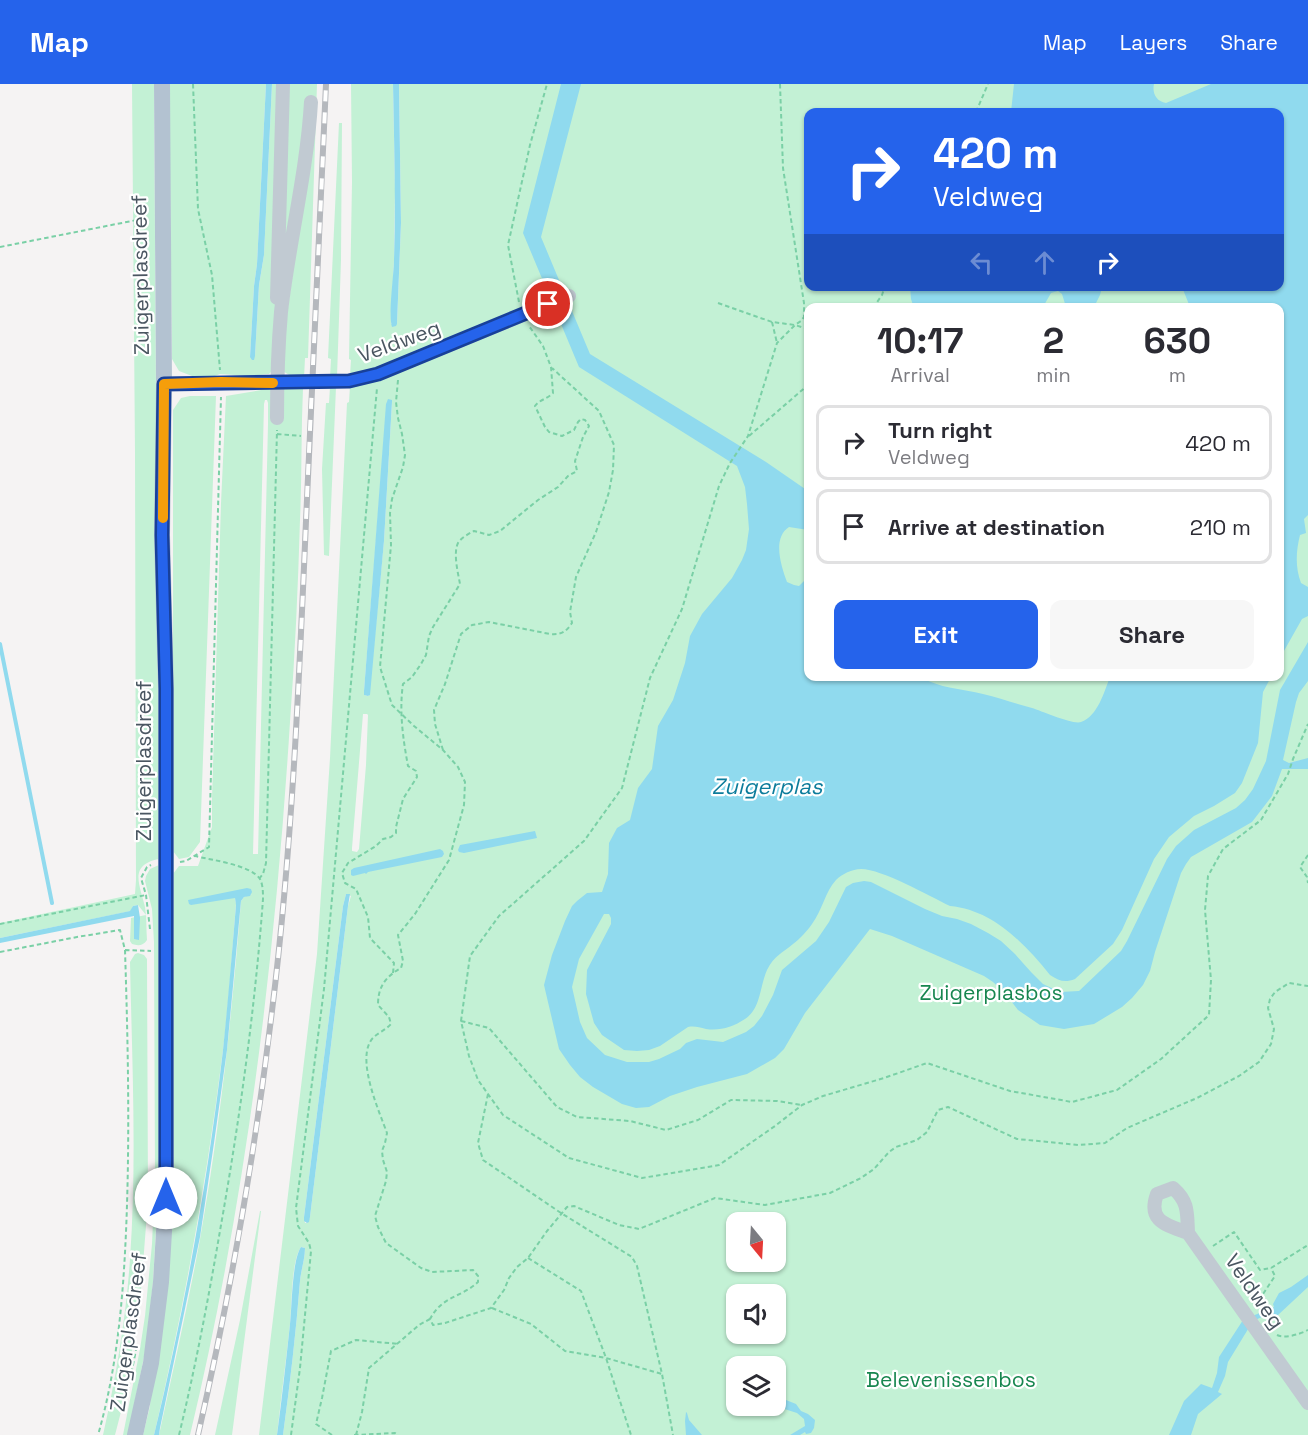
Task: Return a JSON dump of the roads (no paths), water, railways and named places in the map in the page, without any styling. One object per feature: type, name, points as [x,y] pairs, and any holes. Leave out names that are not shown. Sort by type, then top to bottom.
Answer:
[{"type":"main road","name":"Zuigerplasdreef","points":[[135,1435],[151,1363],[161,1282],[166,1198],[166,689],[162,535],[164,384],[162,84]]},
{"type":"street","points":[[280,327],[276,288],[283,84]]},
{"type":"street","points":[[277,418],[283,299],[309,133],[311,102]]},
{"type":"street","name":"Veldweg","points":[[164,384],[349,381],[378,374],[569,296]]},
{"type":"street","name":"Veldweg","points":[[1188,1233],[1308,1403]]},
{"type":"water","points":[[266,84],[272,84],[264,255],[259,285],[255,356],[252,360],[250,357]]},
{"type":"water","points":[[393,84],[399,84],[401,223],[397,324],[392,327],[395,215]]},
{"type":"water","name":"Zuigerplas","points":[[561,84],[581,84],[541,237],[590,354],[766,462],[804,488],[804,529],[789,527],[781,538],[779,553],[787,582],[799,586],[804,581],[804,681],[928,681],[1032,708],[1065,720],[1081,722],[1092,715],[1109,681],[1269,681],[1263,692],[1258,743],[1242,783],[1235,793],[1194,816],[1169,837],[1154,859],[1122,930],[1113,944],[1075,979],[1062,981],[1050,975],[1018,940],[994,921],[966,909],[950,906],[881,873],[858,869],[847,872],[836,880],[810,927],[772,961],[757,1003],[750,1015],[736,1024],[721,1029],[688,1027],[660,1046],[649,1050],[624,1050],[602,1035],[594,1023],[586,994],[587,970],[611,924],[609,914],[604,914],[579,959],[572,987],[580,1022],[587,1038],[605,1055],[627,1062],[649,1062],[697,1039],[723,1042],[746,1032],[762,1016],[782,970],[816,941],[829,922],[846,887],[864,881],[871,882],[942,916],[971,924],[1001,941],[1043,984],[1060,992],[1079,991],[1121,951],[1167,859],[1176,846],[1194,830],[1236,808],[1253,789],[1266,761],[1280,690],[1308,642],[1308,681],[1299,693],[1296,702],[1283,760],[1289,763],[1308,758],[1308,769],[1282,769],[1272,796],[1252,822],[1191,857],[1181,873],[1150,971],[1143,985],[1122,1007],[1094,1024],[1064,1029],[1040,1025],[1018,1010],[1004,992],[984,976],[892,936],[870,929],[805,1013],[784,1049],[775,1058],[747,1074],[670,1096],[649,1107],[636,1108],[622,1104],[593,1087],[570,1065],[559,1049],[544,985],[552,955],[572,906],[587,893],[602,892],[608,874],[609,843],[617,828],[630,820],[638,788],[652,769],[658,726],[673,700],[685,663],[690,636],[702,614],[732,578],[742,560],[749,529],[745,487],[737,466],[579,367],[523,233]]},
{"type":"water","points":[[1014,84],[1154,84],[1156,96],[1166,103],[1211,84],[1308,84],[1308,515],[1304,519],[1306,533],[1300,535],[1297,559],[1301,583],[1308,587],[1308,616],[1302,619],[1284,651],[1284,303],[1188,303],[1184,291],[1284,291],[1284,108],[1011,108]]},
{"type":"water","points":[[910,291],[1058,291],[1051,293],[1045,303],[912,303]]},
{"type":"water","points":[[1058,291],[1101,291],[1096,303],[1065,303],[1062,294]]},
{"type":"water","points":[[388,399],[392,402],[384,541],[370,695],[368,696],[364,695],[364,691]]},
{"type":"water","points":[[535,831],[537,838],[464,853],[458,850],[460,845]]},
{"type":"water","points":[[440,849],[444,854],[442,857],[366,874],[351,875],[351,870],[354,868]]},
{"type":"water","points":[[247,888],[252,892],[250,896],[244,897],[241,901],[227,1050],[200,1237],[159,1435],[154,1435],[186,1291],[210,1147],[223,1050],[236,905],[235,898],[191,905],[188,900]]},
{"type":"water","points":[[346,894],[350,894],[310,1217],[307,1223],[304,1217]]},
{"type":"water","points":[[138,905],[139,940],[134,939],[134,916],[0,943],[0,938],[130,911],[133,906]]},
{"type":"water","points":[[301,1247],[305,1248],[305,1252],[288,1397],[283,1435],[277,1435],[294,1272]]},
{"type":"water","points":[[1308,1275],[1308,1287],[1278,1315],[1264,1316],[1253,1321],[1228,1362],[1218,1392],[1222,1394],[1198,1414],[1191,1435],[1169,1435],[1184,1401],[1201,1384],[1212,1388],[1219,1357],[1243,1320],[1274,1307],[1273,1304],[1279,1293]]},
{"type":"water","points":[[786,1400],[796,1404],[801,1411],[815,1420],[811,1433],[790,1435],[805,1426],[804,1419],[797,1413],[786,1410]]},
{"type":"water","points":[[686,1412],[689,1420],[702,1435],[686,1435]]},
{"type":"waterway","points":[[0,644],[52,903]]},
{"type":"railway","points":[[198,1435],[221,1330],[250,1171],[272,1011],[285,889],[297,705],[326,84]]},
{"type":"park label","name":"Zuigerplasbos","points":[[991,992]]},
{"type":"park label","name":"Belevenissenbos","points":[[951,1379]]}]
